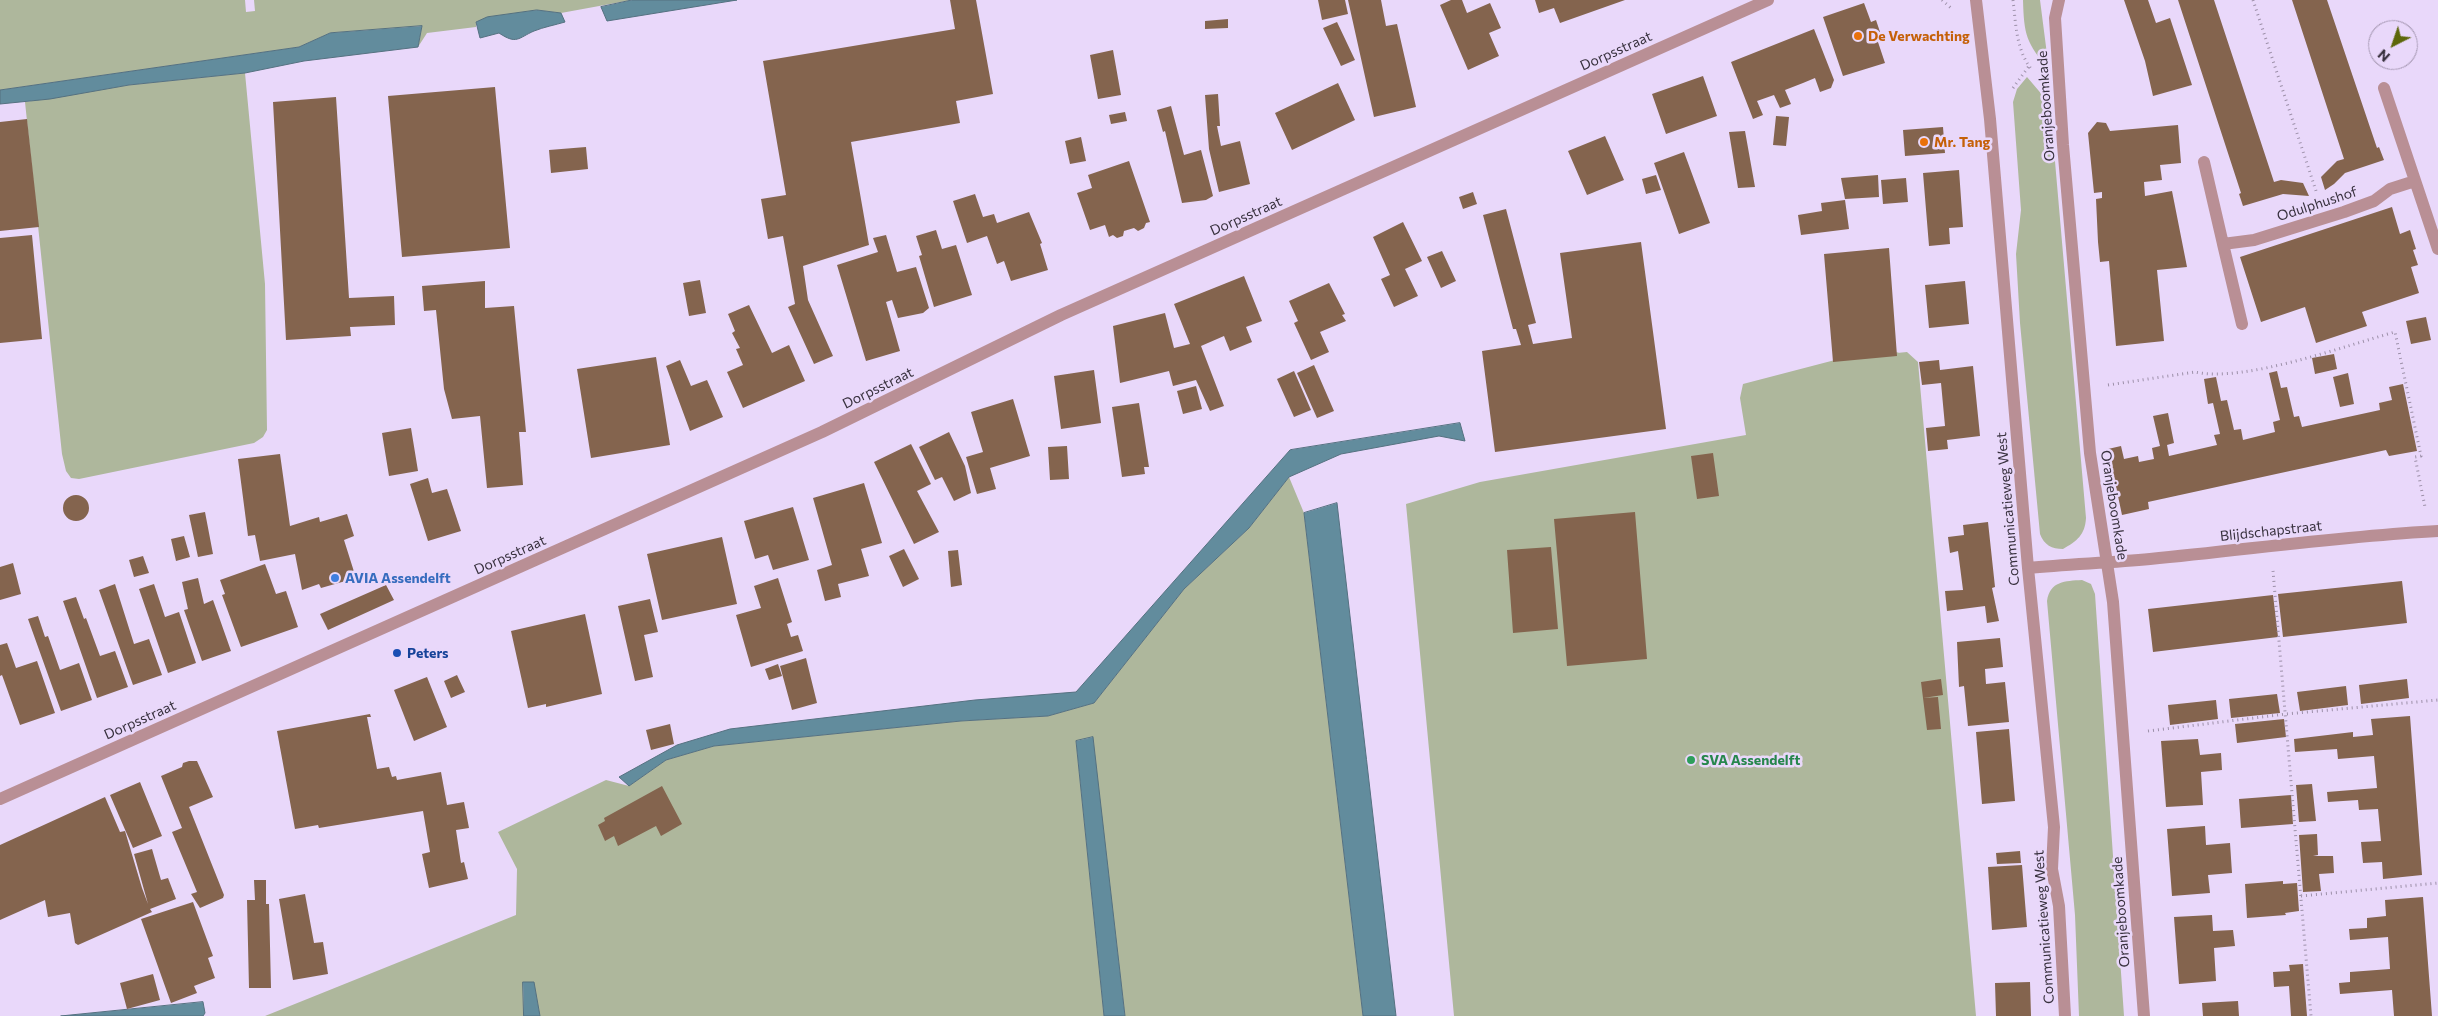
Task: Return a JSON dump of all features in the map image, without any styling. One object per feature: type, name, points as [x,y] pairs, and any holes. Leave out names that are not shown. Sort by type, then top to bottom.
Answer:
[{"type":"street","name":"Dorpsstraat","points":[[0,799],[822,432],[1070,311],[1768,0]]},
{"type":"street","name":"Communicatieweg West","points":[[1976,0],[2002,244],[2028,568],[2054,827],[2052,869],[2060,906],[2065,1016]]},
{"type":"street","name":"Oranjeboomkade","points":[[2059,0],[2054,18],[2057,75],[2090,453],[2107,562],[2124,734],[2144,1016]]},
{"type":"street","points":[[2384,88],[2438,249]]},
{"type":"street","points":[[2204,162],[2242,324]]},
{"type":"street","name":"Odulphushof","points":[[2223,244],[2254,240],[2374,201],[2390,190],[2415,181]]},
{"type":"street","name":"Blijdschapstraat","points":[[2028,568],[2147,560],[2395,533],[2434,531]]},
{"type":"path","points":[[2013,0],[2020,46],[2029,66],[2038,76]]},
{"type":"path","points":[[2252,0],[2325,217]]},
{"type":"path","points":[[2010,92],[2029,66]]},
{"type":"path","points":[[2085,387],[2195,372],[2208,375],[2262,369],[2395,332],[2421,456],[2415,458],[2434,531]]},
{"type":"path","points":[[2271,546],[2311,1016]]},
{"type":"path","points":[[2124,734],[2286,714],[2438,700]]},
{"type":"path","points":[[2301,896],[2438,884]]},
{"type":"green space","points":[[0,0],[245,0],[246,12],[255,11],[254,0],[632,0],[561,13],[537,10],[476,22],[476,27],[427,33],[418,47],[422,26],[330,33],[299,47],[0,90]]},
{"type":"green space","points":[[2023,0],[2040,0],[2049,70],[2035,52],[2028,38],[2024,22]]},
{"type":"green space","points":[[245,73],[265,284],[267,430],[263,437],[254,443],[79,479],[71,478],[66,471],[62,454],[25,102],[129,85]]},
{"type":"green space","points":[[2027,77],[2050,104],[2086,518],[2082,533],[2063,549],[2049,546],[2040,534],[2020,323],[2016,254],[2021,210],[2013,102],[2017,89]]},
{"type":"green space","name":"SVA Assendelft","points":[[1899,352],[1897,353],[1907,352],[1918,362],[1976,1016],[1454,1016],[1406,504],[1480,482],[1746,435],[1740,398],[1743,384],[1835,360]]},
{"type":"green space","points":[[1289,477],[1304,513],[1363,1016],[1125,1016],[1092,737],[1076,741],[1104,1016],[540,1016],[533,982],[523,983],[524,1016],[265,1016],[516,915],[517,869],[498,832],[606,780],[629,786],[666,760],[714,746],[961,721],[1048,716],[1094,703],[1184,589],[1249,528]]},
{"type":"green space","points":[[2082,580],[2091,584],[2095,594],[2124,1016],[2079,1016],[2075,915],[2047,601],[2051,589],[2059,583]]},
{"type":"water","points":[[632,0],[737,0],[607,21],[601,7]]},
{"type":"water","points":[[537,10],[561,13],[565,22],[517,39],[510,39],[499,33],[480,38],[476,22],[487,17]]},
{"type":"water","points":[[422,26],[418,47],[304,61],[245,73],[129,85],[50,99],[0,104],[0,90],[299,47],[330,33]]},
{"type":"water","points":[[1460,423],[1465,441],[1439,436],[1341,454],[1289,477],[1249,528],[1184,589],[1094,703],[1048,716],[961,721],[714,746],[666,760],[629,786],[619,777],[677,745],[730,729],[975,700],[1076,692],[1290,450]]},
{"type":"water","points":[[1337,503],[1396,1016],[1363,1016],[1304,513]]},
{"type":"water","points":[[1093,737],[1125,1016],[1104,1016],[1076,741]]},
{"type":"water","points":[[523,982],[534,982],[540,1016],[524,1016]]},
{"type":"water","points":[[203,1002],[205,1013],[203,1016],[61,1016]]},
{"type":"building","points":[[950,0],[976,0],[993,94],[956,101],[960,123],[851,142],[869,245],[803,266],[808,300],[833,356],[814,364],[788,307],[795,304],[783,236],[768,239],[761,199],[786,195],[763,61],[955,29]]},
{"type":"building","points":[[1318,0],[1345,0],[1348,14],[1322,20]]},
{"type":"building","points":[[1348,0],[1381,0],[1386,26],[1397,24],[1416,107],[1374,117]]},
{"type":"building","points":[[1451,0],[1462,0],[1467,13],[1490,3],[1501,28],[1489,33],[1499,56],[1468,70],[1440,5]]},
{"type":"building","points":[[1535,0],[1625,0],[1560,23],[1554,8],[1539,13]]},
{"type":"building","points":[[2124,0],[2148,0],[2156,23],[2170,18],[2192,85],[2153,96],[2145,61]]},
{"type":"building","points":[[2178,0],[2214,0],[2274,182],[2281,180],[2303,183],[2309,196],[2283,194],[2243,206],[2239,194],[2241,193]]},
{"type":"building","points":[[2292,0],[2327,0],[2377,148],[2379,147],[2384,160],[2345,173],[2325,190],[2321,177],[2337,161],[2344,159]]},
{"type":"building","points":[[1864,3],[1871,22],[1876,20],[1881,35],[1876,36],[1885,63],[1843,76],[1823,17]]},
{"type":"building","points":[[1228,19],[1228,28],[1205,29],[1205,21]]},
{"type":"building","points":[[1337,22],[1355,60],[1341,66],[1323,28]]},
{"type":"building","points":[[1814,29],[1834,80],[1831,88],[1820,92],[1815,78],[1785,90],[1791,104],[1780,108],[1774,95],[1757,101],[1763,115],[1753,119],[1731,62]]},
{"type":"building","points":[[1113,50],[1121,95],[1098,99],[1090,55]]},
{"type":"building","points":[[1703,76],[1717,116],[1666,134],[1652,94]]},
{"type":"building","points":[[1338,83],[1355,120],[1292,150],[1275,113]]},
{"type":"building","points":[[495,87],[510,248],[402,257],[388,96]]},
{"type":"building","points":[[1218,94],[1220,126],[1217,126],[1221,146],[1240,141],[1250,184],[1219,192],[1209,149],[1205,95]]},
{"type":"building","points":[[336,97],[349,298],[394,296],[395,325],[350,327],[351,336],[286,340],[273,102]]},
{"type":"building","points":[[1171,106],[1184,155],[1201,150],[1213,196],[1206,200],[1182,203],[1165,131],[1163,132],[1157,110]]},
{"type":"building","points":[[1125,112],[1127,121],[1111,124],[1109,115]]},
{"type":"building","points":[[1776,116],[1789,117],[1786,146],[1773,145]]},
{"type":"building","points":[[27,119],[39,227],[0,231],[0,122]]},
{"type":"building","points":[[2097,122],[2106,123],[2110,131],[2178,125],[2181,163],[2160,165],[2162,180],[2144,182],[2145,196],[2172,191],[2187,267],[2157,270],[2164,341],[2116,346],[2109,261],[2100,262],[2098,242],[2096,199],[2102,198],[2102,192],[2094,193],[2088,133]]},
{"type":"building","name":"Mr. Tang","points":[[1943,127],[1945,153],[1905,156],[1903,130]]},
{"type":"building","points":[[1745,131],[1755,187],[1738,188],[1729,132]]},
{"type":"building","points":[[1605,136],[1624,180],[1587,195],[1568,151]]},
{"type":"building","points":[[1081,137],[1086,161],[1070,164],[1065,141]]},
{"type":"building","points":[[586,147],[588,169],[551,173],[549,150]]},
{"type":"building","points":[[1684,152],[1710,223],[1679,234],[1654,163]]},
{"type":"building","points":[[1129,161],[1150,222],[1146,223],[1144,228],[1138,231],[1134,228],[1124,231],[1123,236],[1117,238],[1113,235],[1109,237],[1105,225],[1090,230],[1077,193],[1092,188],[1088,175]]},
{"type":"building","points":[[1959,170],[1963,227],[1949,228],[1950,244],[1929,246],[1923,173]]},
{"type":"building","points":[[1656,175],[1661,190],[1646,194],[1642,179]]},
{"type":"building","points":[[1878,175],[1879,197],[1845,199],[1841,178]]},
{"type":"building","points":[[1906,178],[1908,202],[1883,204],[1881,180]]},
{"type":"building","points":[[1473,192],[1477,204],[1463,209],[1459,197]]},
{"type":"building","points":[[975,194],[983,217],[994,214],[997,223],[1029,212],[1042,243],[1040,244],[1048,270],[1011,281],[1004,261],[997,264],[987,236],[967,243],[953,201]]},
{"type":"building","points":[[1845,200],[1849,229],[1801,235],[1798,215],[1822,211],[1821,203]]},
{"type":"building","points":[[2392,207],[2400,234],[2410,230],[2416,249],[2413,250],[2418,265],[2411,267],[2419,293],[2362,312],[2367,326],[2316,343],[2305,307],[2261,322],[2240,257]]},
{"type":"building","points":[[1506,209],[1536,323],[1528,325],[1533,344],[1572,338],[1560,253],[1641,242],[1666,429],[1495,452],[1482,351],[1521,345],[1516,329],[1513,329],[1483,215]]},
{"type":"building","points":[[1403,222],[1422,261],[1405,269],[1418,296],[1394,307],[1381,279],[1390,275],[1373,237]]},
{"type":"building","points":[[936,230],[942,249],[956,245],[972,295],[934,307],[919,256],[922,255],[916,236]]},
{"type":"building","points":[[32,235],[42,339],[0,343],[0,238]]},
{"type":"building","points":[[886,235],[897,272],[916,267],[929,308],[923,313],[898,318],[892,300],[886,302],[900,351],[866,361],[837,265],[878,252],[873,238]]},
{"type":"building","points":[[1889,248],[1897,356],[1833,362],[1824,254]]},
{"type":"building","points":[[1442,251],[1456,281],[1441,288],[1427,257]]},
{"type":"building","points":[[1244,276],[1262,321],[1246,327],[1252,342],[1230,351],[1224,336],[1201,346],[1224,406],[1210,411],[1196,380],[1173,386],[1169,371],[1120,383],[1113,326],[1165,313],[1174,348],[1190,344],[1174,304]]},
{"type":"building","points":[[700,280],[706,313],[689,316],[683,283]]},
{"type":"building","points":[[485,281],[485,308],[514,306],[526,432],[519,432],[523,485],[487,488],[480,416],[452,419],[444,389],[436,310],[424,311],[422,286]]},
{"type":"building","points":[[1965,281],[1969,324],[1929,328],[1925,285]]},
{"type":"building","points":[[1329,283],[1345,314],[1342,315],[1346,321],[1320,332],[1329,352],[1311,360],[1294,323],[1298,321],[1289,301]]},
{"type":"building","points":[[749,305],[772,353],[789,345],[805,381],[743,408],[727,372],[743,365],[736,349],[740,348],[732,333],[735,331],[728,314]]},
{"type":"building","points":[[2426,317],[2431,340],[2411,344],[2406,321]]},
{"type":"building","points":[[2334,354],[2337,369],[2315,374],[2312,358]]},
{"type":"building","points":[[656,357],[670,445],[591,458],[577,369]]},
{"type":"building","points":[[680,360],[691,386],[707,380],[723,417],[690,431],[666,366]]},
{"type":"building","points":[[1939,360],[1940,370],[1973,366],[1980,436],[1947,440],[1948,449],[1928,451],[1926,428],[1945,426],[1941,383],[1922,385],[1919,362]]},
{"type":"building","points":[[1314,365],[1334,411],[1317,418],[1297,373]]},
{"type":"building","points":[[1094,370],[1101,423],[1061,429],[1054,376]]},
{"type":"building","points":[[1294,371],[1311,410],[1294,417],[1277,379]]},
{"type":"building","points":[[2277,371],[2281,388],[2287,387],[2294,417],[2299,416],[2302,427],[2380,410],[2379,403],[2392,400],[2389,387],[2403,384],[2417,451],[2389,456],[2386,450],[2148,502],[2149,509],[2122,515],[2108,449],[2121,446],[2124,459],[2138,456],[2139,462],[2154,459],[2152,448],[2160,446],[2153,416],[2168,413],[2174,443],[2167,445],[2169,456],[2217,445],[2214,435],[2220,434],[2213,403],[2208,404],[2204,379],[2216,377],[2221,401],[2227,400],[2234,430],[2241,429],[2243,440],[2275,432],[2273,422],[2280,420],[2269,373]]},
{"type":"building","points":[[2348,373],[2354,404],[2340,407],[2333,377]]},
{"type":"building","points":[[1196,386],[1202,409],[1183,414],[1177,391]]},
{"type":"building","points":[[1013,399],[1030,456],[990,468],[996,489],[977,494],[966,457],[983,452],[971,412]]},
{"type":"building","points":[[1139,403],[1149,467],[1144,467],[1145,474],[1122,477],[1112,407]]},
{"type":"building","points":[[411,428],[418,471],[389,476],[382,433]]},
{"type":"building","points":[[949,432],[965,466],[971,493],[954,501],[942,477],[935,480],[919,447]]},
{"type":"building","points":[[911,444],[931,484],[917,491],[939,532],[914,544],[874,462]]},
{"type":"building","points":[[1067,446],[1069,479],[1050,480],[1048,447]]},
{"type":"building","points":[[1713,453],[1719,496],[1697,499],[1691,456]]},
{"type":"building","points":[[280,454],[290,526],[319,517],[320,522],[347,514],[354,536],[344,540],[356,578],[321,588],[319,584],[302,590],[295,554],[260,561],[255,535],[248,536],[238,459]]},
{"type":"building","points":[[428,478],[432,493],[447,489],[461,531],[428,541],[410,484]]},
{"type":"building","points":[[864,483],[882,543],[861,549],[869,576],[838,584],[841,597],[825,601],[817,570],[832,565],[813,498]]},
{"type":"building","points":[[76,495],[85,499],[89,508],[85,517],[76,521],[67,517],[63,508],[67,499]]},
{"type":"building","points":[[793,507],[809,560],[773,570],[768,555],[755,559],[744,521]]},
{"type":"building","points":[[205,512],[213,554],[198,557],[189,515]]},
{"type":"building","points":[[1635,512],[1647,659],[1567,666],[1554,519]]},
{"type":"building","points":[[1988,522],[1995,587],[1992,588],[1999,621],[1987,623],[1985,606],[1947,611],[1945,591],[1963,590],[1958,551],[1950,553],[1948,537],[1964,535],[1963,525]]},
{"type":"building","points":[[184,536],[190,557],[176,561],[171,539]]},
{"type":"building","points":[[722,537],[737,604],[662,620],[647,554]]},
{"type":"building","points":[[1551,547],[1558,629],[1513,633],[1507,550]]},
{"type":"building","points":[[904,549],[919,579],[903,587],[889,556]]},
{"type":"building","points":[[958,550],[962,585],[951,587],[948,551]]},
{"type":"building","points":[[143,556],[149,573],[134,577],[129,560]]},
{"type":"building","points":[[13,563],[21,594],[0,600],[0,567]]},
{"type":"building","points":[[265,564],[276,594],[286,591],[298,627],[241,647],[222,595],[225,594],[220,580]]},
{"type":"building","points":[[198,578],[204,604],[213,600],[231,651],[202,661],[184,610],[188,609],[182,582]]},
{"type":"building","points":[[778,578],[792,622],[787,624],[791,637],[798,635],[803,651],[751,667],[736,615],[761,608],[754,586]]},
{"type":"building","points":[[2402,581],[2407,623],[2283,637],[2278,594]]},
{"type":"building","points":[[115,584],[134,644],[149,639],[162,675],[133,685],[99,590]]},
{"type":"building","points":[[154,584],[165,617],[179,612],[196,663],[168,673],[139,589]]},
{"type":"building","points":[[386,585],[394,600],[328,630],[320,614]]},
{"type":"building","points":[[2273,595],[2278,637],[2153,652],[2148,609]]},
{"type":"building","points":[[76,597],[100,656],[115,651],[128,687],[97,698],[63,601]]},
{"type":"building","points":[[650,599],[658,632],[644,635],[653,677],[635,681],[618,606]]},
{"type":"building","points":[[585,614],[602,694],[546,707],[546,704],[528,708],[511,631]]},
{"type":"building","points":[[38,616],[45,637],[48,636],[60,670],[79,663],[92,700],[61,711],[28,619]]},
{"type":"building","points":[[2000,638],[2003,667],[1985,669],[1986,684],[2005,682],[2009,722],[1968,726],[1964,686],[1959,687],[1957,642]]},
{"type":"building","points":[[7,643],[16,668],[37,661],[55,713],[20,725],[2,675],[0,676],[0,645]]},
{"type":"building","points":[[806,658],[817,703],[792,710],[780,666]]},
{"type":"building","points":[[778,664],[782,676],[769,680],[765,669]]},
{"type":"building","points":[[457,675],[465,692],[451,698],[444,681]]},
{"type":"building","points":[[427,677],[447,727],[414,741],[394,690]]},
{"type":"building","points":[[1941,679],[1943,695],[1923,698],[1921,682]]},
{"type":"building","points":[[2407,679],[2409,698],[2361,704],[2359,685]]},
{"type":"building","points":[[2346,686],[2348,705],[2300,711],[2297,692]]},
{"type":"building","points":[[2277,694],[2280,713],[2231,718],[2229,699]]},
{"type":"building","points":[[1938,697],[1941,729],[1927,730],[1923,698]]},
{"type":"building","points":[[2216,700],[2218,719],[2170,725],[2168,705]]},
{"type":"building","points":[[370,714],[371,717],[367,717],[377,769],[389,767],[392,777],[396,776],[397,780],[441,772],[447,805],[464,802],[469,828],[456,830],[461,863],[464,862],[468,879],[429,888],[422,854],[430,852],[423,811],[319,828],[318,825],[295,829],[277,731]]},
{"type":"building","points":[[2410,716],[2422,875],[2383,879],[2382,862],[2363,863],[2361,842],[2381,841],[2378,809],[2359,810],[2358,800],[2328,802],[2327,792],[2377,788],[2374,756],[2338,759],[2337,749],[2295,752],[2294,739],[2353,732],[2353,737],[2373,735],[2371,719]]},
{"type":"building","points":[[2284,719],[2286,737],[2237,743],[2235,724]]},
{"type":"building","points":[[670,724],[674,744],[651,750],[646,730]]},
{"type":"building","points":[[2009,729],[2015,801],[1982,804],[1976,732]]},
{"type":"building","points":[[2198,739],[2200,755],[2221,753],[2222,770],[2201,772],[2203,805],[2166,807],[2161,741]]},
{"type":"building","points":[[197,761],[213,797],[189,807],[224,895],[223,898],[200,908],[191,894],[197,892],[172,832],[182,828],[161,776],[182,767],[183,763]]},
{"type":"building","points":[[140,782],[162,836],[133,848],[110,795]]},
{"type":"building","points":[[2312,784],[2316,821],[2299,822],[2296,785]]},
{"type":"building","points":[[662,786],[682,824],[661,836],[656,826],[618,846],[614,836],[605,841],[598,825],[605,821],[604,818]]},
{"type":"building","points":[[2291,795],[2293,824],[2241,828],[2239,799]]},
{"type":"building","points":[[105,797],[120,832],[125,831],[148,904],[134,854],[152,849],[161,880],[168,878],[176,899],[150,909],[152,912],[78,945],[75,943],[70,913],[48,917],[45,900],[0,920],[0,845]]},
{"type":"building","points":[[2205,826],[2206,845],[2230,843],[2232,873],[2208,875],[2210,893],[2172,896],[2167,829]]},
{"type":"building","points":[[2317,834],[2318,855],[2313,856],[2333,856],[2334,873],[2319,874],[2321,891],[2303,892],[2299,835]]},
{"type":"building","points":[[2020,851],[2021,863],[1997,864],[1996,853]]},
{"type":"building","points":[[2022,865],[2027,927],[1992,930],[1988,867]]},
{"type":"building","points":[[254,880],[266,880],[266,904],[269,904],[271,988],[249,988],[247,900],[255,900]]},
{"type":"building","points":[[2283,881],[2283,884],[2297,883],[2299,911],[2285,913],[2286,915],[2247,918],[2245,884]]},
{"type":"building","points":[[305,894],[314,943],[323,942],[328,974],[293,980],[279,899]]},
{"type":"building","points":[[2423,897],[2432,1016],[2394,1016],[2392,990],[2340,994],[2339,983],[2350,982],[2350,972],[2390,969],[2388,937],[2350,940],[2349,929],[2367,928],[2367,918],[2386,916],[2385,900]]},
{"type":"building","points":[[193,902],[213,956],[208,958],[215,978],[194,986],[197,993],[171,1003],[141,919]]},
{"type":"building","points":[[2212,915],[2213,931],[2233,930],[2235,946],[2214,948],[2216,981],[2179,984],[2174,917]]},
{"type":"building","points":[[2303,964],[2307,1016],[2291,1016],[2289,986],[2274,987],[2273,972],[2290,971],[2289,965]]},
{"type":"building","points":[[153,974],[160,1000],[127,1009],[120,983]]},
{"type":"building","points":[[2030,982],[2031,1016],[1996,1016],[1995,983]]},
{"type":"building","points":[[2238,1001],[2239,1016],[2203,1016],[2202,1003]]},
{"type":"place","name":"De Verwachting","points":[[1858,36]]},
{"type":"place","name":"Mr. Tang","points":[[1924,142]]},
{"type":"place","name":"AVIA Assendelft","points":[[335,578]]},
{"type":"place","name":"Peters","points":[[397,653]]},
{"type":"place","name":"SVA Assendelft","points":[[1691,760]]}]
